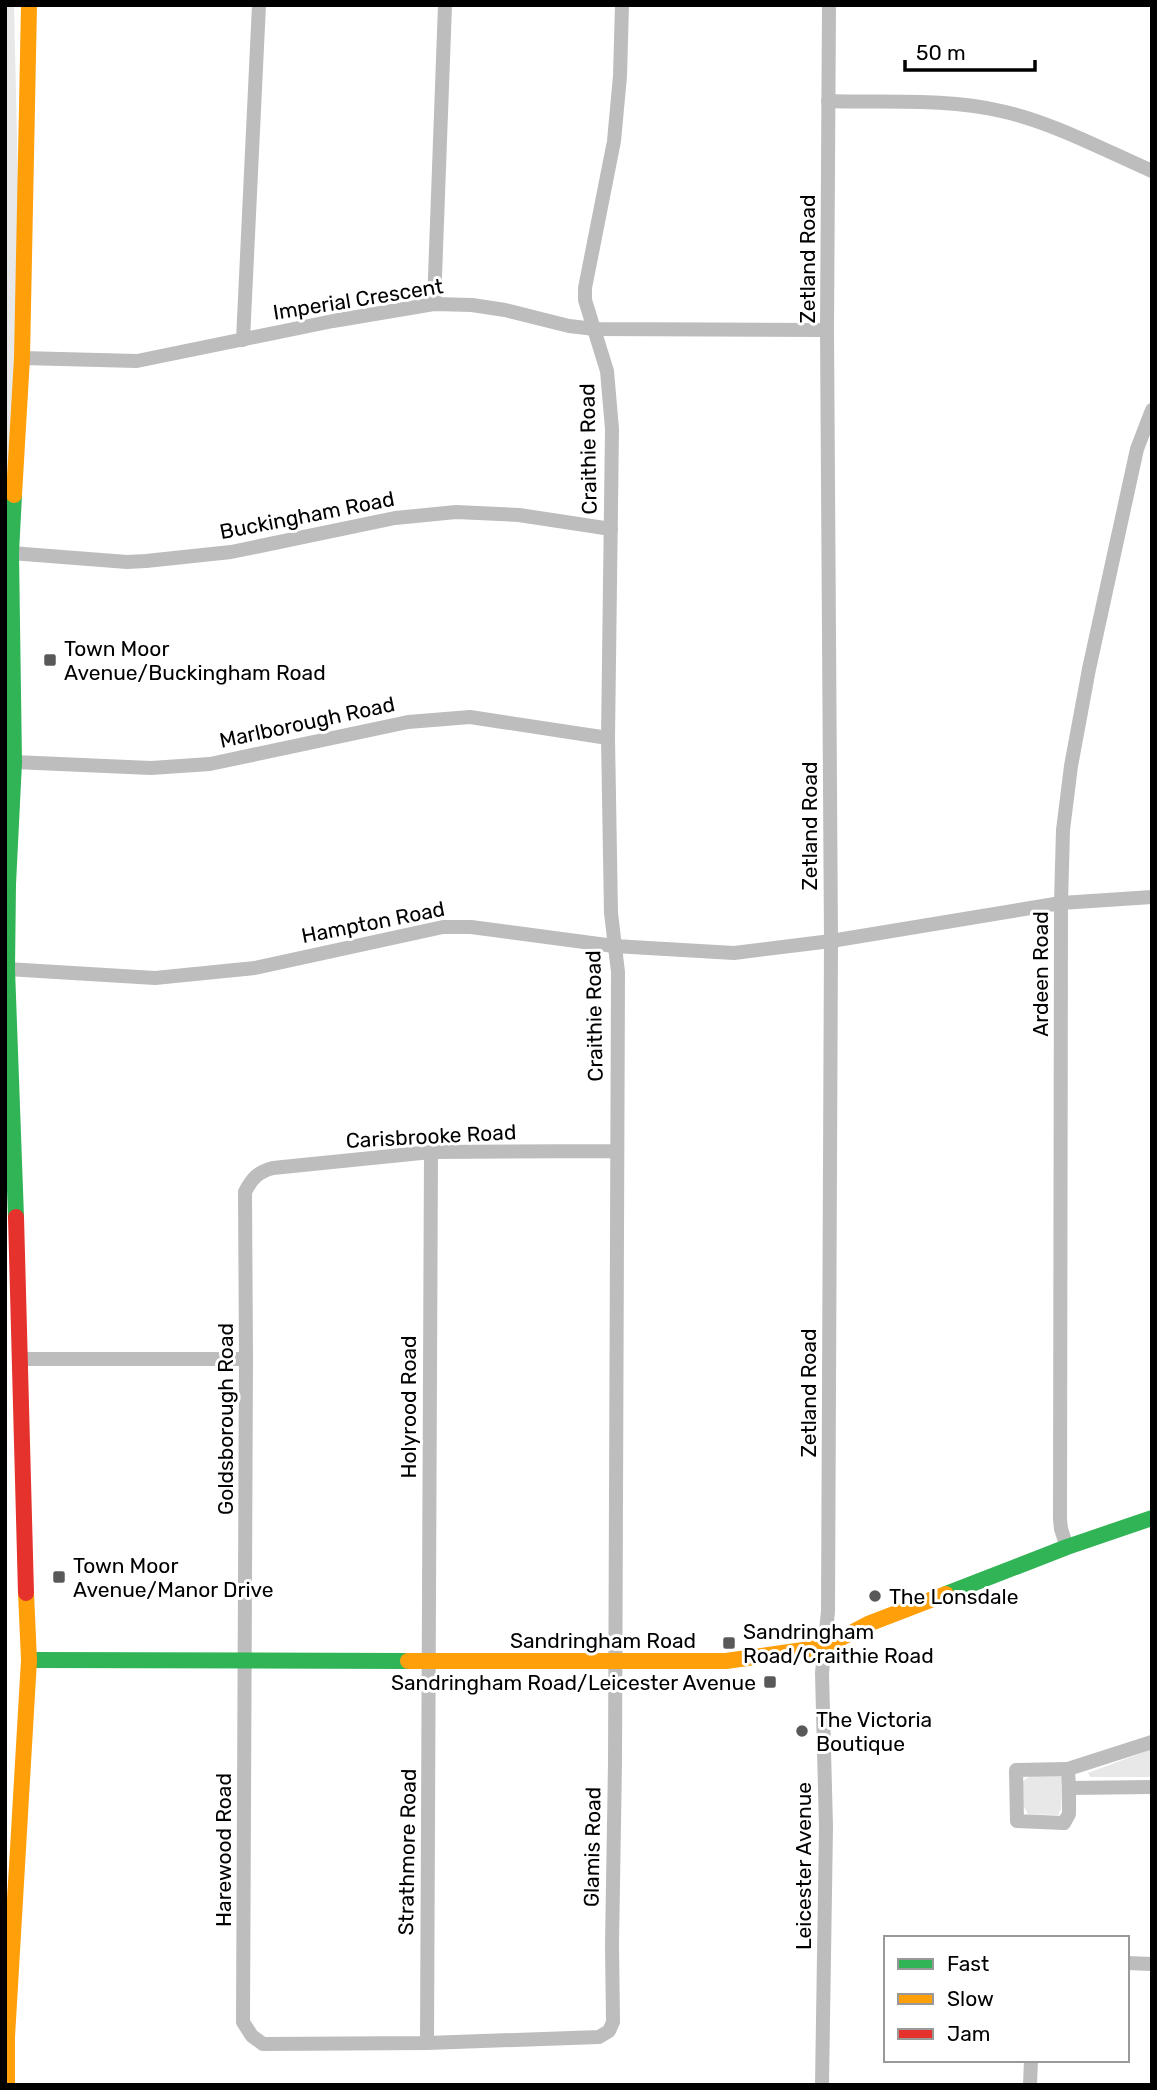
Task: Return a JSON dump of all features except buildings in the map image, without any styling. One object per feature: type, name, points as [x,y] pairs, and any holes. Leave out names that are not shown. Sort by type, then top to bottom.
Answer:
[{"type":"street","points":[[7,2085],[8,2023],[29,1660],[19,1359],[12,1272],[7,969],[14,762],[11,553],[22,358],[29,5]]},
{"type":"street","points":[[243,340],[259,5]]},
{"type":"street","points":[[434,304],[445,5]]},
{"type":"street","name":"Craithie Road","points":[[615,1661],[618,972],[611,913],[608,738],[612,429],[602,350],[585,300],[585,288],[614,141],[620,76],[622,5]]},
{"type":"street","name":"Zetland Road","points":[[824,1647],[828,1597],[831,941],[827,330],[829,5]]},
{"type":"street","points":[[828,101],[956,104],[1001,111],[1037,121],[1152,171]]},
{"type":"street","name":"Imperial Crescent","points":[[22,358],[137,361],[332,321],[434,304],[472,305],[595,329],[827,330]]},
{"type":"street","name":"Ardeen Road","points":[[1068,1547],[1060,1519],[1063,830],[1089,670],[1137,449],[1152,410]]},
{"type":"street","name":"Buckingham Road","points":[[11,553],[127,562],[146,561],[230,552],[395,518],[456,512],[519,515],[611,529]]},
{"type":"street","name":"Marlborough Road","points":[[14,762],[151,768],[210,764],[408,722],[470,716],[608,738]]},
{"type":"street","name":"Hampton Road","points":[[7,969],[155,978],[254,968],[443,927],[471,927],[614,946],[734,953],[831,941],[1061,903],[1152,897]]},
{"type":"street","name":"Carisbrooke Road","points":[[251,1179],[273,1168],[430,1152],[616,1151]]},
{"type":"street","name":"Holyrood Road","points":[[428,1662],[430,1152]]},
{"type":"street","name":"Goldsborough Road","points":[[244,1661],[245,1192],[251,1179]]},
{"type":"street","points":[[19,1359],[246,1359]]},
{"type":"street","points":[[5,1488],[22,1488]]},
{"type":"street","name":"Sandringham Road","points":[[29,1660],[726,1661],[824,1647],[868,1624],[1068,1547],[1152,1518]]},
{"type":"street","name":"Leicester Avenue","points":[[822,2085],[826,1827],[822,1673],[824,1647]]},
{"type":"street","name":"Harewood Road","points":[[244,1661],[243,2022],[252,2036],[264,2044],[427,2043]]},
{"type":"street","name":"Glamis Road","points":[[427,2043],[599,2037],[608,2031],[613,2022],[615,1661]]},
{"type":"street","name":"Strathmore Road","points":[[427,2043],[428,1662]]},
{"type":"street","points":[[1068,1769],[1069,1814],[1064,1823],[1017,1821],[1016,1770],[1068,1769],[1152,1742]]},
{"type":"street","points":[[1069,1788],[1152,1787]]},
{"type":"street","points":[[1129,1963],[1152,1964]]},
{"type":"street","points":[[1030,2085],[1031,2062]]},
{"type":"shaded area","points":[[5,5],[14,5],[22,358],[5,1162]]},
{"type":"shaded area","points":[[1152,1749],[1152,1777],[1090,1777],[1088,1773]]},
{"type":"shaded area","points":[[1058,1775],[1063,1778],[1061,1809],[1058,1815],[1028,1814],[1023,1805],[1023,1781],[1030,1776]]},
{"type":"traffic: fast","points":[[14,495],[11,553],[14,762],[7,969],[16,1217]]},
{"type":"traffic: fast","points":[[946,1594],[1067,1547],[1152,1518]]},
{"type":"traffic: fast","points":[[29,1660],[408,1661]]},
{"type":"traffic: slow","points":[[14,495],[22,358],[29,5]]},
{"type":"traffic: slow","points":[[7,2085],[7,2037],[29,1660],[26,1593]]},
{"type":"traffic: slow","points":[[408,1661],[726,1661],[824,1647],[868,1624],[946,1594]]},
{"type":"traffic: jam","points":[[16,1217],[26,1593]]},
{"type":"place","name":"Town Moor Avenue/Buckingham Road","points":[[50,660]]},
{"type":"place","name":"Town Moor Avenue/Manor Drive","points":[[59,1577]]},
{"type":"place","name":"The Lonsdale","points":[[875,1596]]},
{"type":"place","name":"Sandringham Road/Craithie Road","points":[[729,1643]]},
{"type":"place","name":"Sandringham Road/Leicester Avenue","points":[[770,1682]]},
{"type":"place","name":"The Victoria Boutique","points":[[802,1731]]}]
